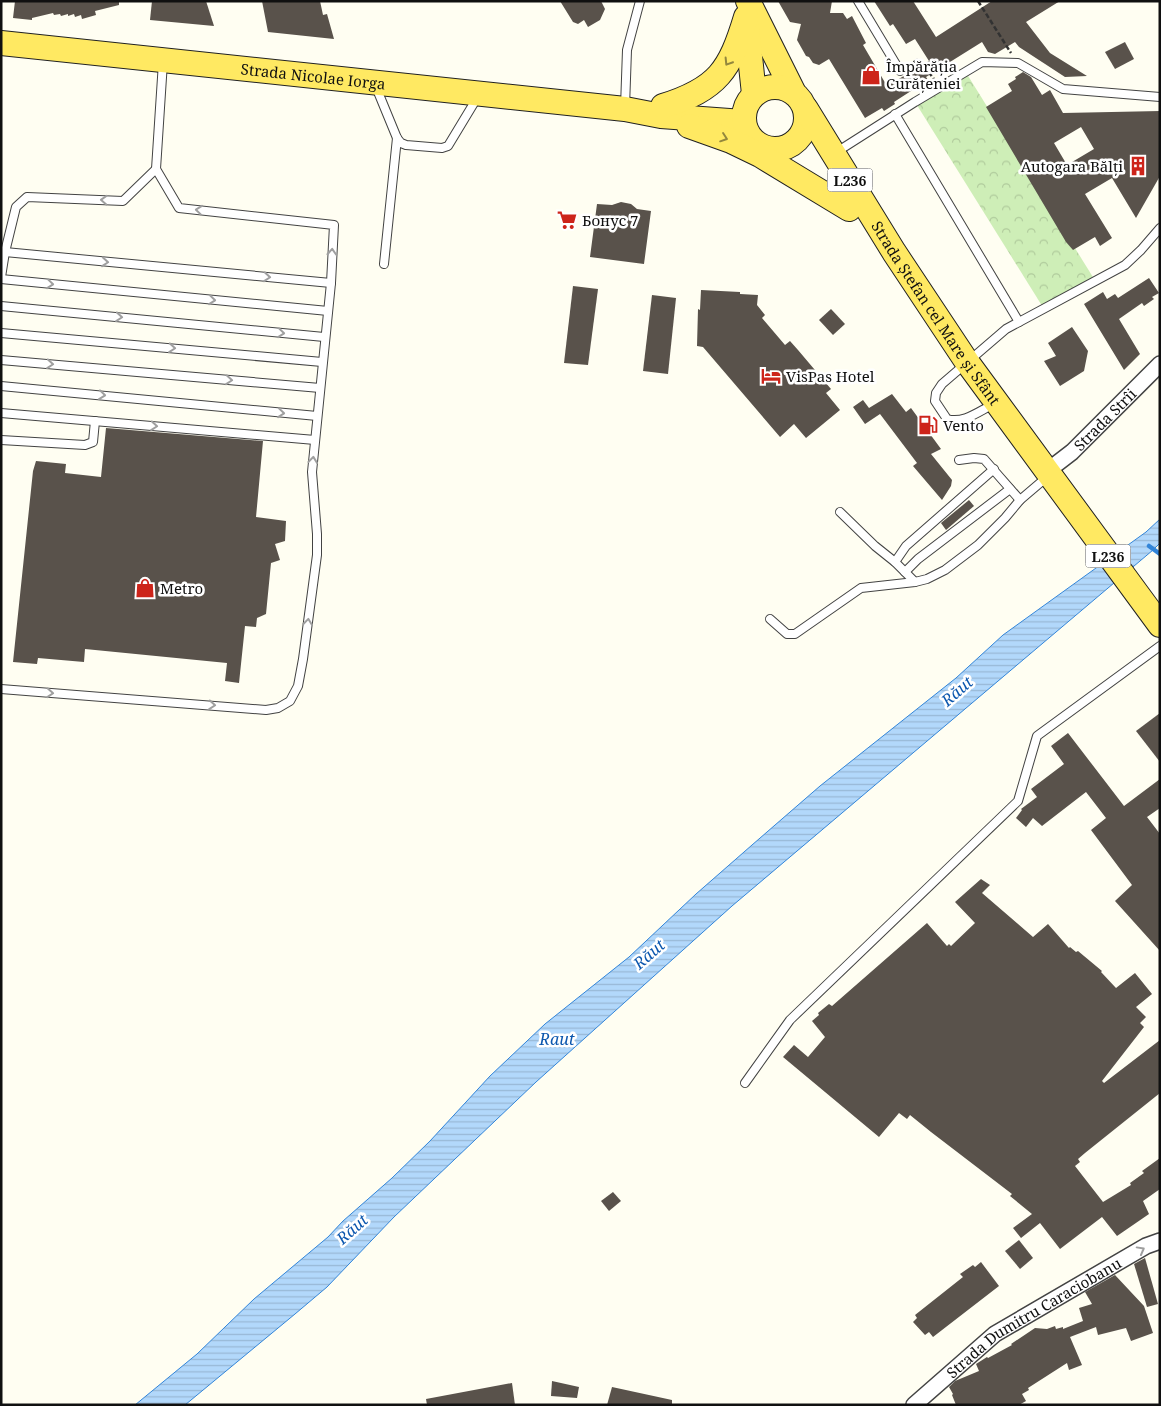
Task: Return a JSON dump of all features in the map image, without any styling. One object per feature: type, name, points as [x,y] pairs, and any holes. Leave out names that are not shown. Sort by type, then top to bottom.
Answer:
[{"type":"main road","name":"Strada Ștefan cel Mare și Sfânt","points":[[747,6],[799,100],[894,252],[967,362],[1160,625]]},
{"type":"main road","points":[[747,6],[747,109]]},
{"type":"main road","points":[[662,111],[697,93],[720,75],[737,47],[747,6]]},
{"type":"main road","name":"Strada Nicolae Iorga","points":[[1,43],[625,109],[662,111],[747,109]]},
{"type":"main road","points":[[747,109],[766,87],[780,86],[799,100],[807,119],[805,129],[800,138],[787,146],[772,149]]},
{"type":"main road","name":"L236","points":[[747,109],[747,132],[753,141],[772,149],[849,209],[894,252]]},
{"type":"main road","points":[[662,111],[760,155],[849,209]]},
{"type":"street","name":"Strada Strîi","points":[[1048,474],[1160,364]]},
{"type":"street","name":"Strada Dumitru Caraciobanu","points":[[914,1405],[996,1334],[1146,1246],[1160,1241]]},
{"type":"lane","points":[[625,109],[627,50],[640,1]]},
{"type":"lane","points":[[858,1],[900,71]]},
{"type":"lane","points":[[1,689],[266,710],[278,708],[290,701],[298,686],[317,555],[312,472],[324,337],[331,283],[334,225],[179,208],[156,169],[164,60]]},
{"type":"lane","points":[[834,154],[895,114],[982,62],[1018,63],[1064,89],[1160,97]]},
{"type":"lane","points":[[374,82],[397,138],[401,143],[406,144],[442,148],[448,146],[480,94]]},
{"type":"lane","points":[[895,114],[1019,322]]},
{"type":"lane","points":[[384,264],[397,138]]},
{"type":"lane","points":[[156,169],[123,202],[27,197],[16,207],[1,278],[328,311]]},
{"type":"lane","points":[[996,402],[962,420],[954,421],[947,419],[935,401],[936,393],[942,384],[1006,328],[1125,265],[1142,250],[1160,228]]},
{"type":"lane","points":[[5,252],[331,283]]},
{"type":"lane","points":[[1,306],[324,337]]},
{"type":"lane","points":[[1,333],[322,362]]},
{"type":"lane","points":[[1,360],[320,388]]},
{"type":"lane","points":[[1,386],[317,416]]},
{"type":"lane","points":[[1,413],[315,440]]},
{"type":"lane","points":[[1,440],[85,444],[93,442],[95,421]]},
{"type":"lane","points":[[959,460],[984,459],[1020,500]]},
{"type":"lane","points":[[895,562],[906,546],[994,469]]},
{"type":"lane","points":[[770,619],[787,634],[794,634],[861,588],[914,582],[927,579],[945,570],[978,545],[1020,500],[1048,474]]},
{"type":"lane","points":[[905,572],[918,559],[1010,489]]},
{"type":"lane","points":[[840,512],[914,582]]},
{"type":"lane","points":[[745,1083],[790,1020],[1018,801],[1037,736],[1160,646]]},
{"type":"path","points":[[978,1],[1018,63]]},
{"type":"path","points":[[900,71],[920,59],[939,87]]},
{"type":"green space","points":[[965,71],[1096,282],[1044,309],[915,102]]},
{"type":"water","name":"Raut","points":[[1160,519],[1160,543],[1153,550],[732,906],[536,1082],[394,1217],[327,1287],[185,1405],[135,1405],[197,1354],[254,1299],[328,1237],[343,1221],[392,1178],[430,1141],[490,1076],[545,1024],[629,957],[696,894],[820,786],[956,678],[1003,635],[1146,532]]},
{"type":"building","points":[[15,1],[119,1],[119,5],[95,11],[96,15],[82,19],[81,15],[75,17],[74,14],[61,16],[60,14],[54,15],[53,13],[32,18],[32,20],[13,18]]},
{"type":"building","points":[[152,1],[206,1],[214,26],[150,20]]},
{"type":"building","points":[[262,1],[320,1],[323,15],[327,14],[334,39],[268,32]]},
{"type":"building","points":[[560,1],[601,1],[605,9],[600,20],[588,27],[584,20],[578,24],[573,22]]},
{"type":"building","points":[[778,1],[832,1],[830,13],[843,13],[847,19],[852,16],[866,43],[863,45],[887,86],[929,61],[915,39],[906,44],[893,24],[890,26],[874,1],[913,1],[936,37],[992,1],[1060,1],[1026,22],[1050,53],[1087,76],[1065,77],[1019,47],[1015,42],[995,54],[988,52],[982,42],[926,77],[928,80],[894,102],[895,104],[884,111],[882,108],[865,118],[829,59],[819,65],[813,63],[806,56],[797,40],[801,24],[790,22]]},
{"type":"building","points":[[1125,42],[1134,59],[1115,69],[1105,52]]},
{"type":"building","points":[[1023,72],[1031,77],[1042,95],[1050,90],[1063,113],[1160,111],[1160,176],[1136,218],[1112,178],[1085,194],[1112,238],[1100,246],[1095,237],[1073,250],[1066,242],[986,107],[1012,91],[1008,84],[1016,79],[1015,77]],"holes":[[[1081,127],[1094,149],[1067,165],[1054,143]]]},
{"type":"building","points":[[621,202],[631,204],[637,209],[651,211],[644,264],[590,257],[597,204],[612,205]]},
{"type":"building","points":[[1149,278],[1159,293],[1152,297],[1154,299],[1144,306],[1142,303],[1119,319],[1140,354],[1124,370],[1084,304],[1103,292],[1107,299],[1115,294],[1118,298]]},
{"type":"building","points":[[573,286],[598,289],[588,365],[564,363]]},
{"type":"building","points":[[701,290],[758,295],[757,305],[765,315],[762,318],[785,345],[790,341],[798,350],[831,389],[826,393],[840,410],[806,438],[794,424],[780,437],[703,347],[697,346],[698,309],[700,310]]},
{"type":"building","points":[[652,295],[676,298],[668,374],[643,371]]},
{"type":"building","points":[[831,309],[845,324],[833,335],[819,320]]},
{"type":"building","points":[[1072,327],[1088,351],[1084,371],[1060,386],[1044,361],[1056,356],[1048,343]]},
{"type":"building","points":[[892,394],[906,412],[911,408],[941,449],[931,454],[952,480],[951,486],[942,500],[913,466],[917,463],[880,414],[865,424],[853,407],[863,400],[869,408]]},
{"type":"building","name":"Metro","points":[[106,428],[263,441],[256,517],[286,521],[285,541],[275,544],[280,560],[271,563],[266,614],[257,618],[256,627],[245,626],[239,683],[225,681],[227,663],[85,649],[84,662],[38,658],[37,664],[13,662],[33,471],[36,461],[66,464],[65,473],[101,477]]},
{"type":"building","points":[[969,500],[974,506],[946,530],[941,523]]},
{"type":"building","points":[[1160,713],[1160,762],[1136,731]]},
{"type":"building","points":[[1068,733],[1124,806],[1160,779],[1160,808],[1147,817],[1160,834],[1160,951],[1115,901],[1132,885],[1091,830],[1106,818],[1086,792],[1042,826],[1033,818],[1026,827],[1016,818],[1021,809],[1037,797],[1031,789],[1064,764],[1051,746]]},
{"type":"building","points":[[981,879],[990,885],[982,893],[1033,937],[1048,924],[1069,948],[1076,952],[1078,951],[1102,971],[1116,988],[1135,973],[1152,994],[1136,1007],[1146,1017],[1140,1023],[1144,1027],[1102,1081],[1104,1083],[1160,1040],[1160,1093],[1078,1159],[1080,1162],[1075,1166],[1103,1202],[1131,1185],[1130,1183],[1144,1173],[1142,1171],[1160,1158],[1160,1189],[1143,1201],[1149,1214],[1117,1236],[1102,1217],[1060,1249],[1040,1223],[1021,1238],[1013,1228],[1032,1214],[1010,1196],[1012,1194],[910,1115],[907,1119],[899,1113],[879,1137],[783,1057],[794,1045],[808,1057],[825,1037],[812,1021],[819,1015],[818,1013],[829,1004],[832,1006],[927,923],[947,946],[949,944],[951,946],[975,923],[955,902]]},
{"type":"building","points":[[613,1192],[621,1201],[609,1211],[601,1201]]},
{"type":"building","points":[[1019,1240],[1033,1258],[1020,1269],[1005,1251]]},
{"type":"building","points":[[1145,1258],[1158,1304],[1147,1307],[1134,1264]]},
{"type":"building","points":[[981,1262],[999,1286],[933,1337],[929,1332],[925,1335],[913,1322],[917,1318],[915,1315],[963,1277],[960,1274]]},
{"type":"building","points":[[1115,1275],[1144,1306],[1153,1333],[1131,1341],[1126,1328],[1098,1335],[1096,1327],[1070,1337],[1082,1365],[1069,1370],[1067,1363],[1028,1388],[1029,1390],[1022,1394],[1026,1401],[1019,1405],[956,1405],[949,1387],[955,1381],[979,1371],[976,1364],[1012,1345],[1035,1328],[1047,1329],[1055,1326],[1056,1329],[1063,1327],[1063,1329],[1083,1321],[1079,1308],[1092,1304],[1085,1292]]},
{"type":"building","points":[[552,1381],[579,1387],[577,1398],[551,1396]]},
{"type":"building","points":[[512,1383],[515,1405],[427,1405],[426,1399]]},
{"type":"building","points":[[612,1387],[672,1400],[672,1405],[607,1405]]},
{"type":"waterway","points":[[1149,546],[1160,554]]},
{"type":"place","name":"Împărăția Curățeniei","points":[[871,75]]},
{"type":"place","name":"Autogara Bălți","points":[[1138,166]]},
{"type":"place","name":"Бонус 7","points":[[567,220]]},
{"type":"place","name":"VisPas Hotel","points":[[771,376]]},
{"type":"place","name":"Vento","points":[[928,425]]},
{"type":"place","name":"Metro","points":[[145,588]]},
{"type":"water label","name":"Răut","points":[[957,691]]},
{"type":"water label","name":"Răut","points":[[649,954]]},
{"type":"water label","name":"Răut","points":[[352,1229]]}]
